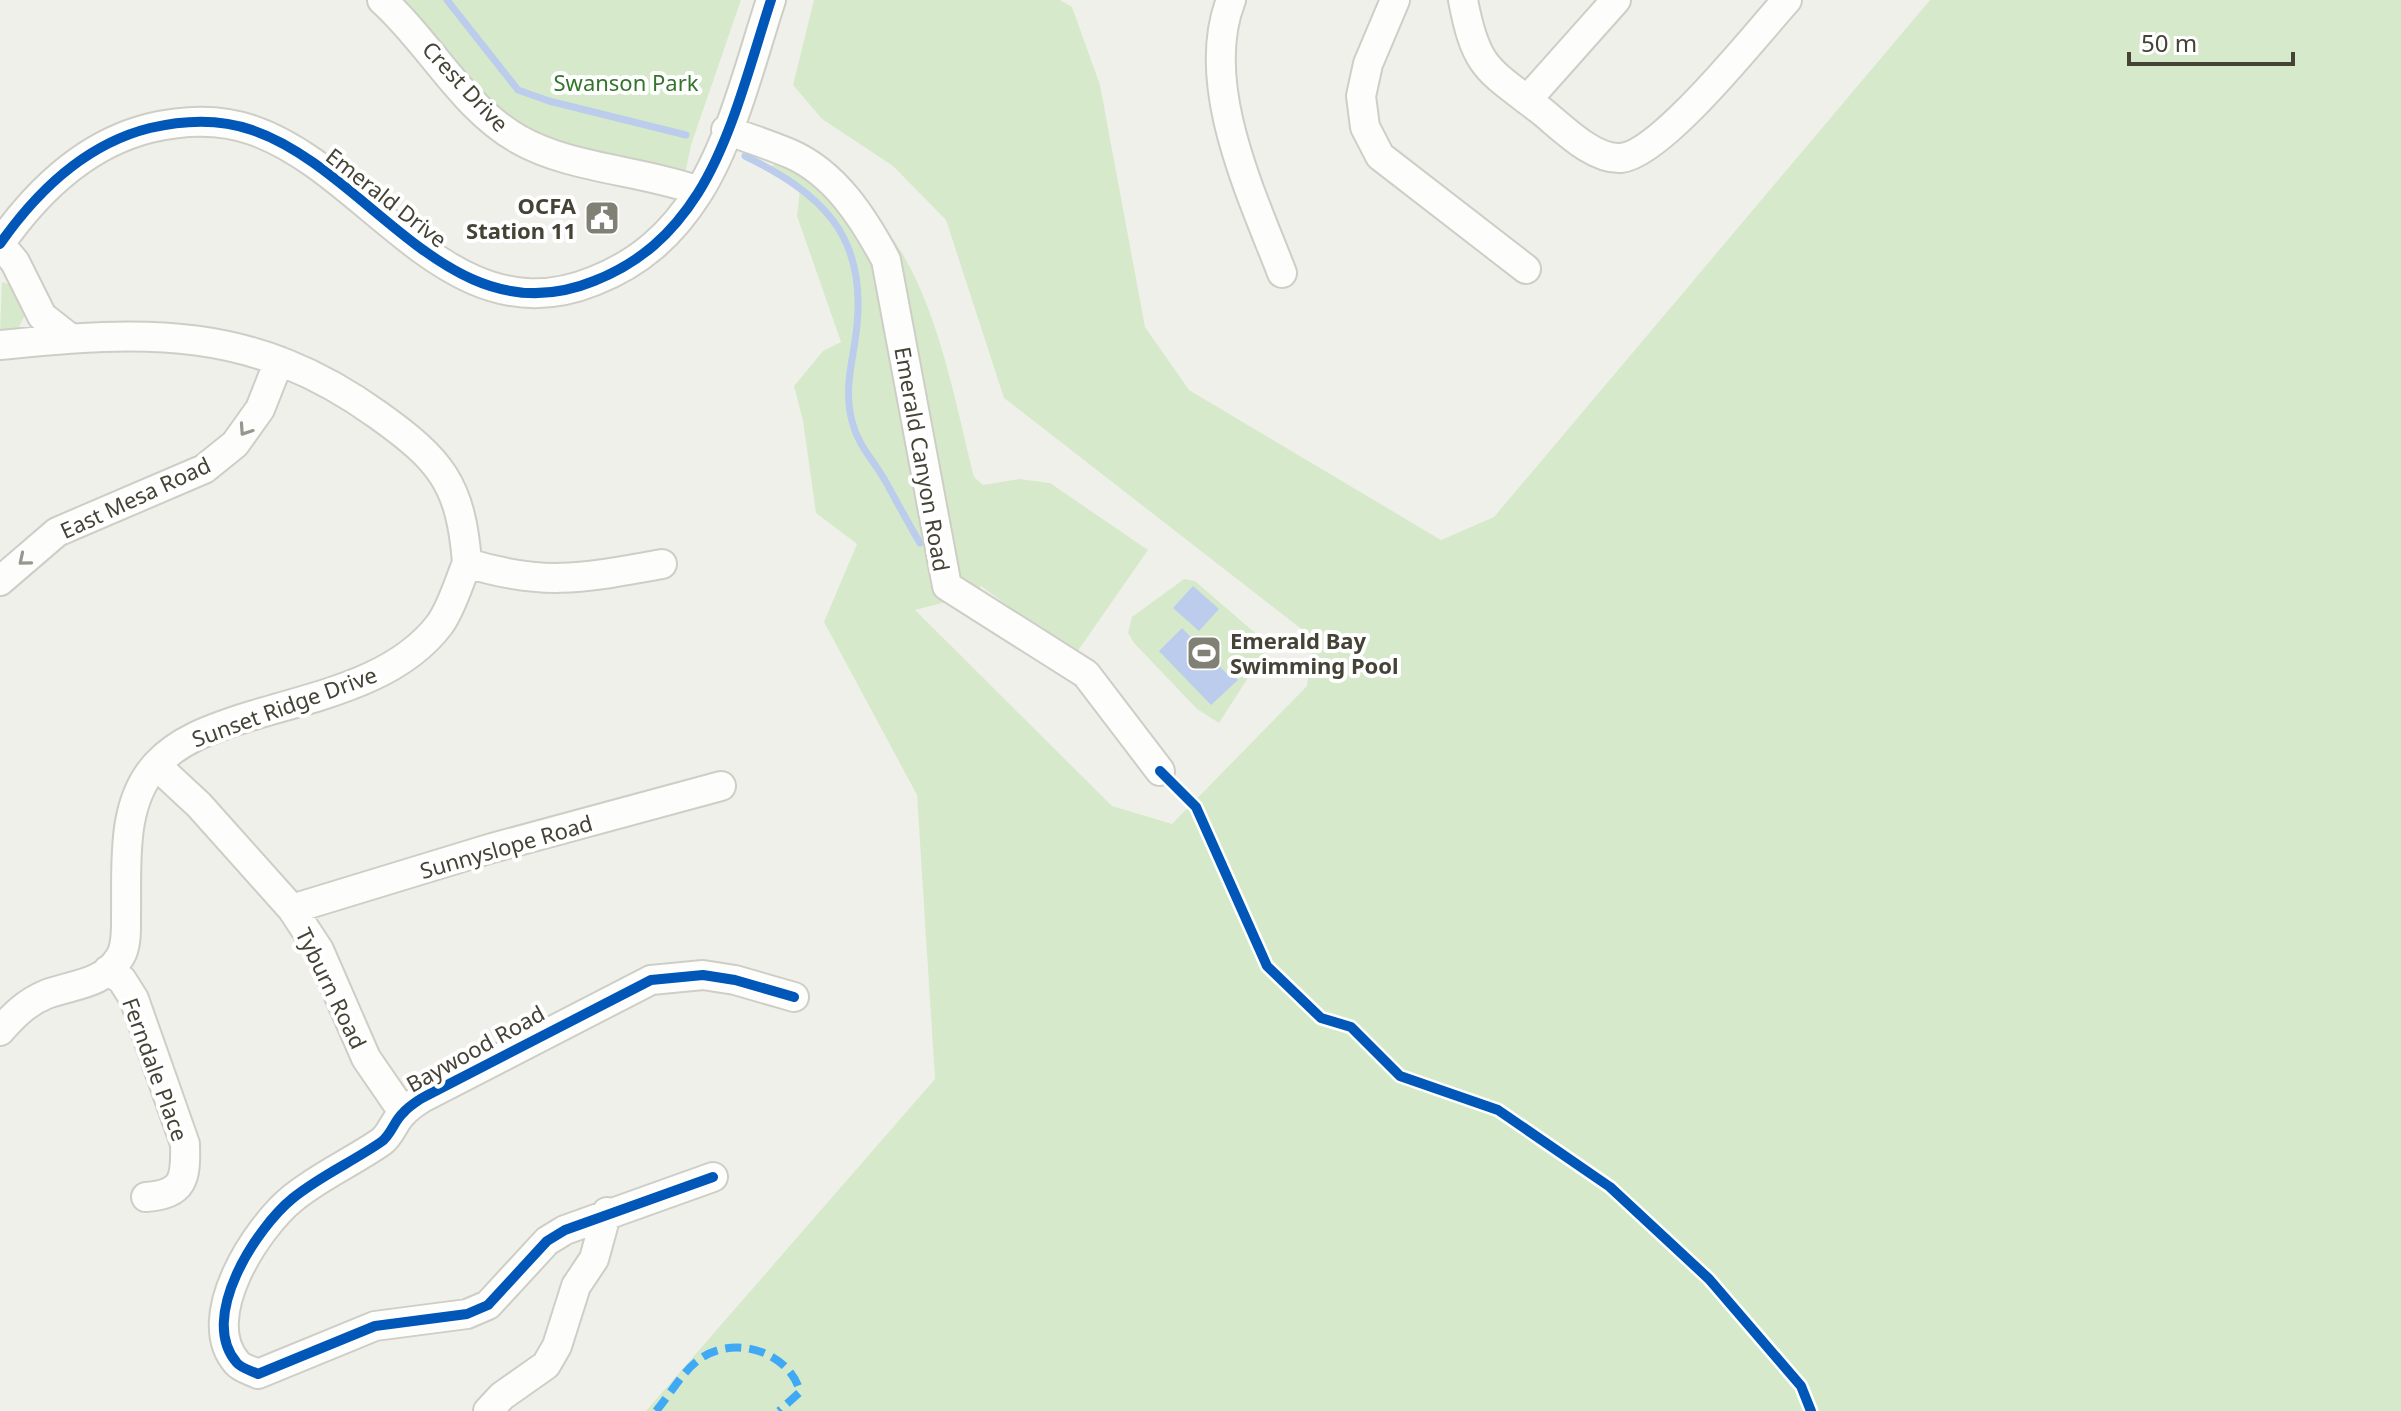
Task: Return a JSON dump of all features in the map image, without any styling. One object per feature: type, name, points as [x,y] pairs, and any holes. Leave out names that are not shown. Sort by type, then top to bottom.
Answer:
[{"type":"street","name":"Crest Drive","points":[[382,0],[408,24],[478,105],[516,138],[544,151],[662,177],[699,191]]},
{"type":"street","name":"Emerald Drive","points":[[0,244],[67,169],[102,144],[174,123],[208,121],[250,129],[287,145],[439,263],[496,289],[535,294],[570,291],[619,271],[648,252],[673,229],[699,191],[726,130],[771,0]]},
{"type":"street","points":[[1231,0],[1221,69],[1234,140],[1282,273]]},
{"type":"street","points":[[1395,0],[1368,64],[1361,96],[1365,127],[1380,156],[1526,269]]},
{"type":"street","points":[[1463,0],[1470,36],[1485,68],[1584,143],[1603,154],[1623,158],[1668,133],[1787,0]]},
{"type":"street","points":[[1527,100],[1616,0]]},
{"type":"street","name":"Emerald Canyon Road","points":[[726,130],[794,155],[831,181],[866,222],[886,260],[947,586],[1086,674],[1160,771]]},
{"type":"street","points":[[0,244],[15,262],[42,316],[70,338]]},
{"type":"street","name":"Sunset Ridge Drive","points":[[0,345],[116,334],[226,345],[279,361],[345,391],[430,456],[448,481],[464,518],[467,563],[442,622],[413,653],[376,675],[217,727],[183,742],[156,765],[137,797],[128,831],[126,936],[122,956],[108,970]]},
{"type":"street","name":"East Mesa Road","points":[[0,581],[57,532],[204,469],[235,444],[260,409],[279,361]]},
{"type":"street","points":[[467,563],[507,575],[547,581],[662,564]]},
{"type":"street","name":"Tyburn Road","points":[[156,765],[199,805],[292,909],[319,950],[366,1058],[403,1112]]},
{"type":"street","name":"Sunnyslope Road","points":[[292,909],[492,848],[721,786]]},
{"type":"street","points":[[0,1031],[23,1007],[48,994],[89,984],[108,970]]},
{"type":"street","name":"Ferndale Place","points":[[108,970],[122,980],[134,999],[185,1144],[186,1166],[181,1185],[166,1196],[146,1197]]},
{"type":"street","name":"Baywood Road","points":[[713,1177],[607,1212],[547,1241],[488,1305],[467,1314],[375,1326],[271,1372],[258,1374],[238,1364],[226,1343],[224,1323],[231,1289],[249,1249],[270,1220],[292,1199],[384,1140],[403,1112],[422,1098],[651,980],[703,975],[735,980],[794,997]]},
{"type":"street","points":[[488,1411],[502,1396],[546,1365],[557,1346],[576,1286],[594,1259],[607,1212]]},
{"type":"green space","name":"Swanson Park","points":[[390,0],[741,0],[691,145],[685,174],[662,174],[520,133]]},
{"type":"green space","points":[[814,0],[1060,0],[1072,7],[1100,85],[1145,327],[1189,390],[1441,540],[1494,517],[1930,0],[2401,0],[2401,1411],[646,1411],[935,1079],[917,795],[824,622],[857,544],[816,513],[803,421],[794,386],[823,351],[841,342],[797,216],[800,189],[768,169],[790,152],[860,203],[891,236],[909,266],[938,335],[974,477],[983,485],[1019,479],[1050,483],[1148,550],[1075,655],[981,586],[974,595],[915,610],[1112,806],[1172,824],[1307,686],[1313,638],[1004,398],[946,220],[893,166],[822,119],[793,85]]},
{"type":"green space","points":[[2,282],[12,285],[27,311],[19,327],[0,331]]},
{"type":"green space","name":"Emerald Bay Swimming Pool","points":[[1184,579],[1195,581],[1269,645],[1219,723],[1197,709],[1128,633],[1132,617]]},
{"type":"water","points":[[1193,586],[1219,609],[1199,631],[1173,608]]},
{"type":"water","points":[[1182,628],[1230,677],[1233,674],[1238,680],[1211,705],[1159,651]]},
{"type":"waterway","points":[[447,0],[518,90],[549,101],[686,135]]},
{"type":"waterway","points":[[745,156],[772,170],[816,201],[845,241],[854,265],[858,293],[849,384],[852,421],[863,446],[920,543]]},
{"type":"marked path","points":[[656,1411],[696,1362],[710,1353],[741,1348],[771,1356],[794,1377],[800,1392],[779,1411]]},
{"type":"cycle path","points":[[0,244],[47,188],[105,145],[150,128],[176,123],[214,122],[252,130],[295,150],[413,243],[454,270],[496,288],[543,293],[594,281],[611,274],[654,246],[698,193],[731,124],[771,0]]},
{"type":"cycle path","points":[[1160,771],[1196,807],[1267,966],[1321,1018],[1351,1027],[1400,1076],[1498,1110],[1610,1187],[1709,1279],[1801,1386],[1811,1411]]},
{"type":"cycle path","points":[[713,1177],[565,1230],[547,1241],[488,1305],[467,1314],[375,1326],[258,1374],[239,1365],[226,1344],[224,1322],[236,1274],[263,1230],[303,1190],[381,1142],[400,1116],[422,1098],[651,980],[703,975],[735,980],[794,997]]},
{"type":"place","name":"OCFA Station 11","points":[[602,218]]},
{"type":"place","name":"Emerald Bay Swimming Pool","points":[[1204,653]]}]
